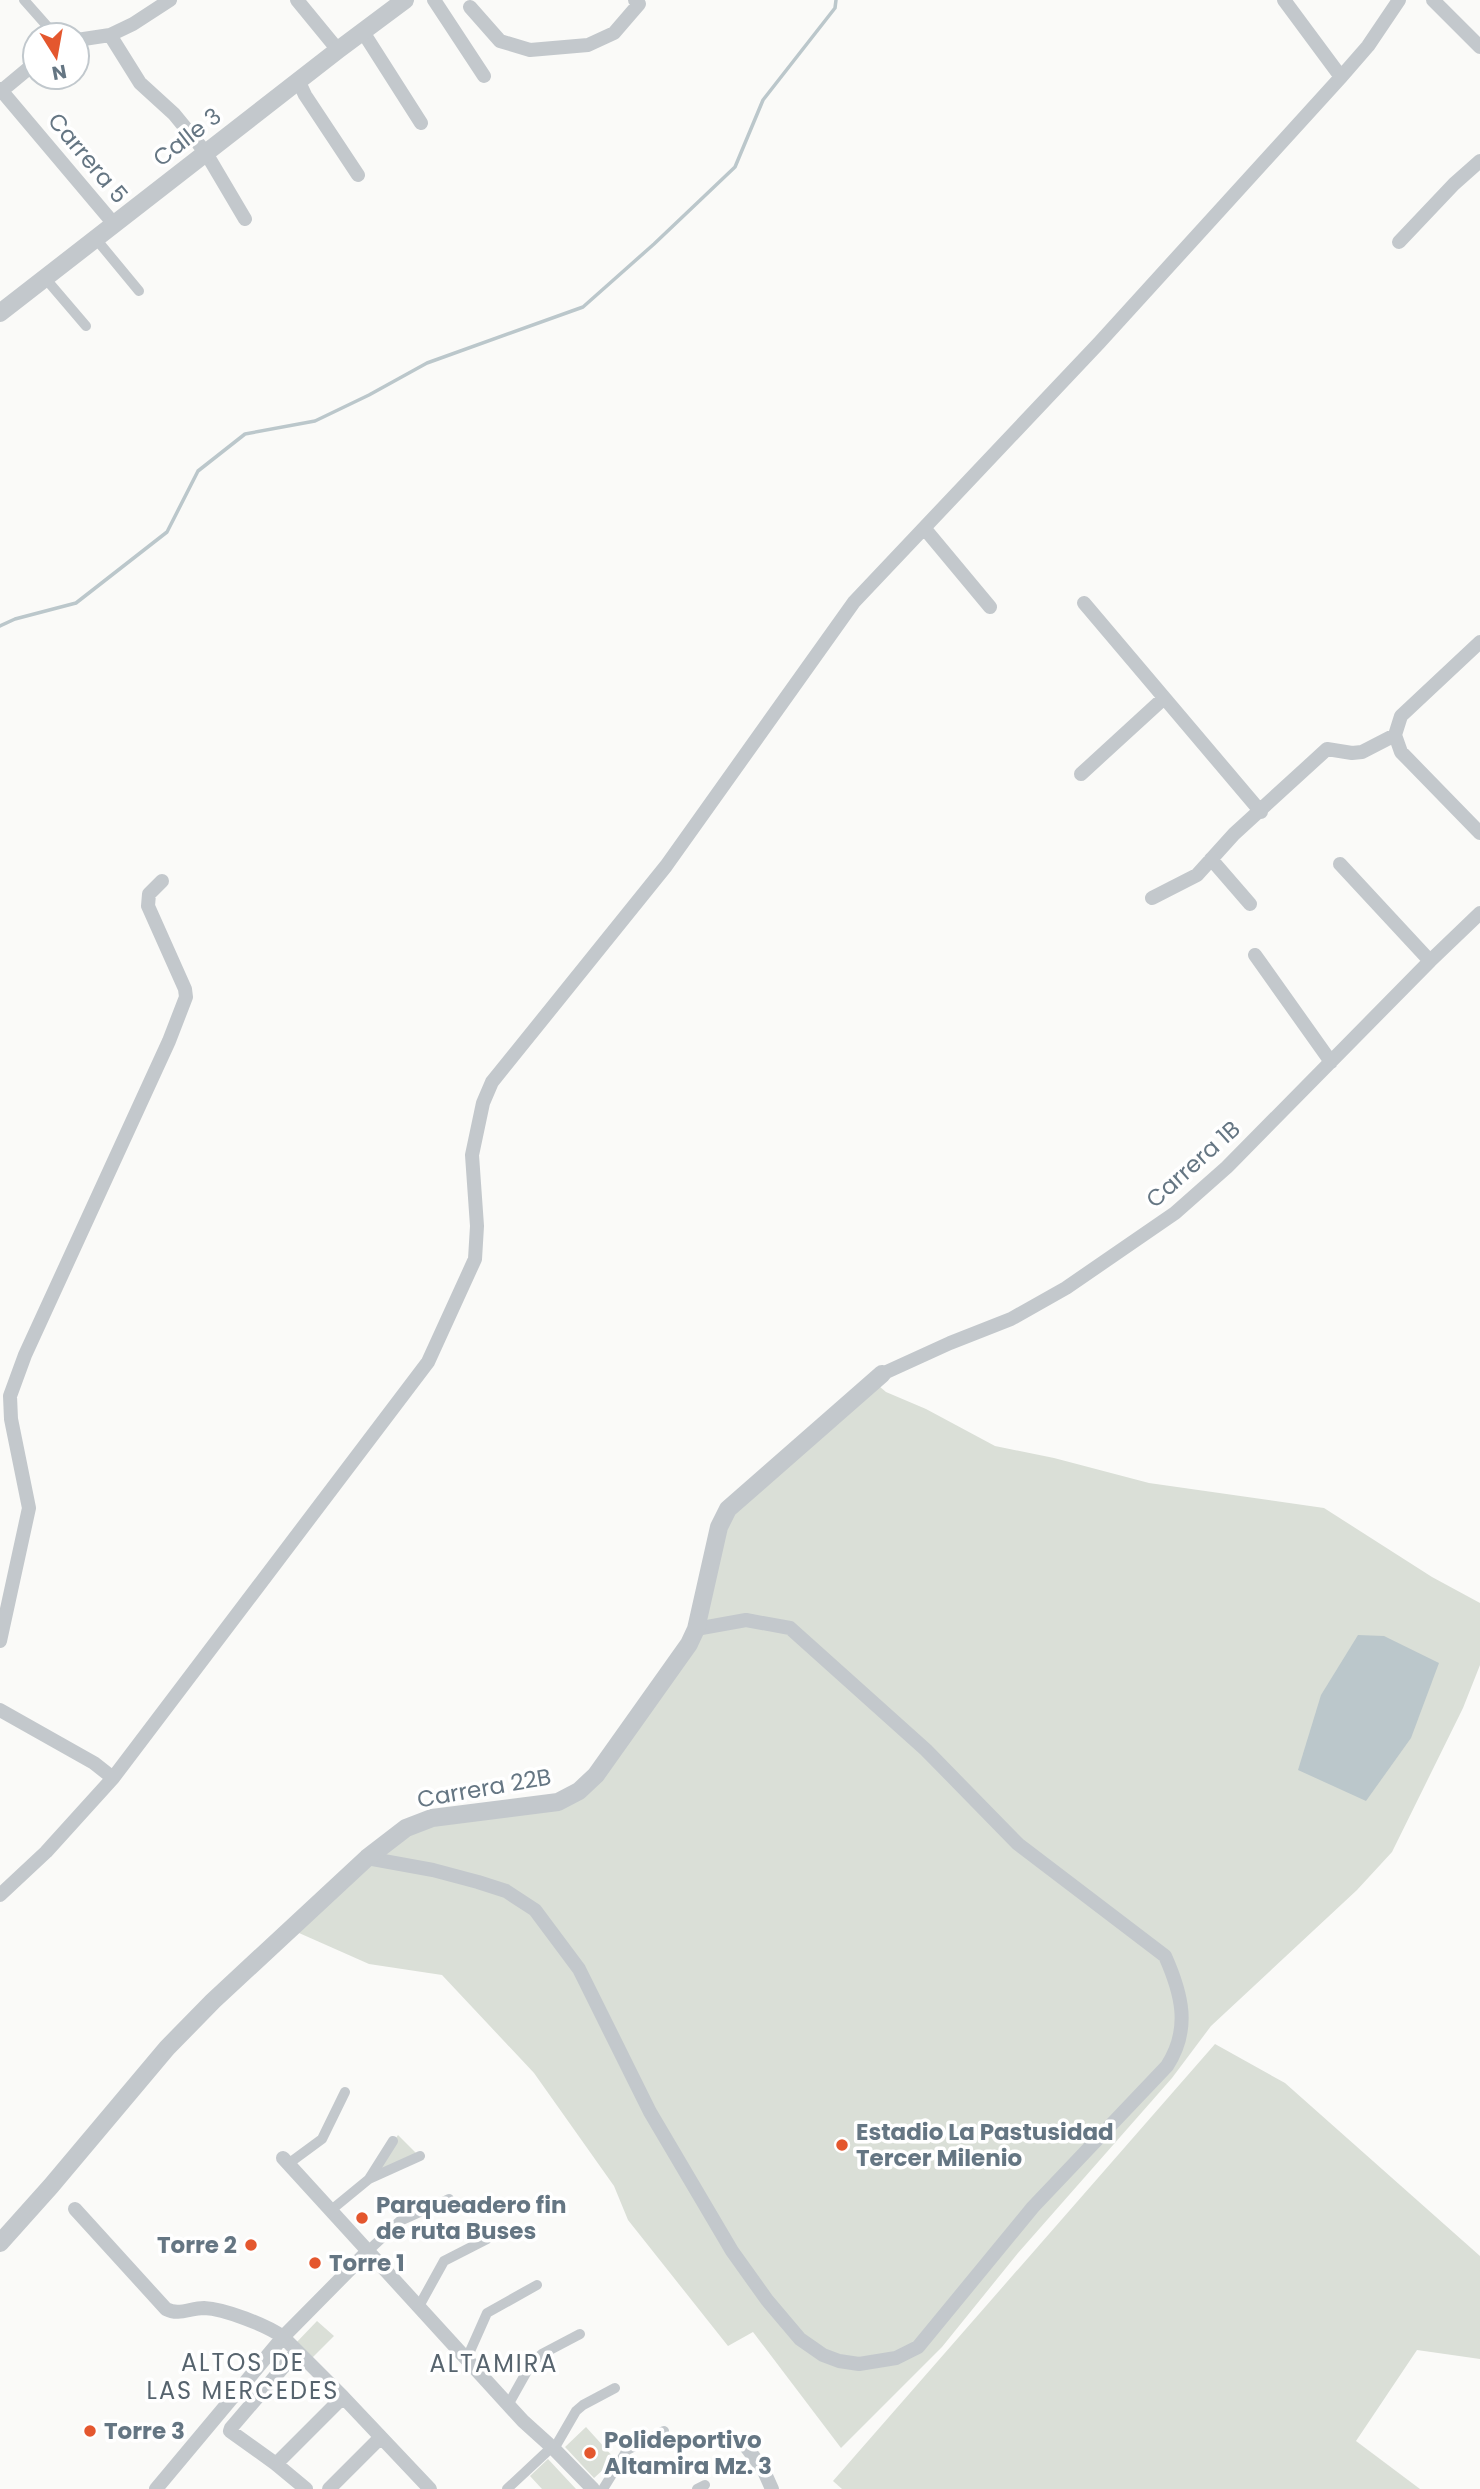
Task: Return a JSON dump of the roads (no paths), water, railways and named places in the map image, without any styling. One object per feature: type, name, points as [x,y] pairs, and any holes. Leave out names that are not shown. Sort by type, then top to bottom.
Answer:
[{"type":"street","points":[[24,0],[43,21]]},
{"type":"street","points":[[91,38],[110,35],[133,24],[170,0]]},
{"type":"street","points":[[296,0],[338,50]]},
{"type":"street","name":"Calle 3","points":[[0,313],[298,80],[405,0]]},
{"type":"street","points":[[433,0],[484,76]]},
{"type":"street","points":[[1284,0],[1340,77]]},
{"type":"street","points":[[0,1895],[46,1852],[113,1778],[428,1362],[475,1259],[477,1226],[472,1155],[483,1103],[492,1082],[666,866],[854,602],[925,529],[1340,77],[1368,46],[1399,0]]},
{"type":"street","points":[[1433,0],[1480,47]]},
{"type":"street","points":[[470,7],[500,41],[530,50],[588,45],[614,33],[637,2]]},
{"type":"street","points":[[363,32],[422,122]]},
{"type":"street","points":[[110,35],[140,83],[174,114],[206,153],[245,219]]},
{"type":"street","points":[[1,90],[21,74]]},
{"type":"street","points":[[298,80],[358,175]]},
{"type":"street","name":"Carrera 5","points":[[1,90],[114,224]]},
{"type":"street","points":[[1399,242],[1454,184],[1480,161]]},
{"type":"street","points":[[96,239],[139,291]]},
{"type":"street","points":[[45,278],[86,326]]},
{"type":"street","points":[[925,529],[990,607]]},
{"type":"street","points":[[1084,603],[1261,813]]},
{"type":"street","points":[[1480,642],[1401,716],[1395,735],[1401,752],[1480,833]]},
{"type":"street","points":[[1081,774],[1164,698]]},
{"type":"street","points":[[1152,898],[1197,875],[1234,834],[1261,813],[1327,749],[1362,752],[1395,735]]},
{"type":"street","points":[[1211,859],[1250,904]]},
{"type":"street","points":[[1340,864],[1430,961]]},
{"type":"street","points":[[0,1641],[29,1508],[11,1419],[10,1396],[25,1354],[169,1041],[186,997],[182,981],[148,906],[149,894],[162,881]]},
{"type":"street","name":"Carrera 1B","points":[[882,1374],[950,1343],[1011,1320],[1124,1250],[1175,1213],[1227,1167],[1480,913]]},
{"type":"street","points":[[1255,955],[1331,1062]]},
{"type":"street","name":"Carrera 22B","points":[[0,2243],[167,2048],[213,2001],[367,1858],[406,1828],[432,1818],[558,1802],[579,1791],[596,1775],[689,1644],[696,1629],[719,1527],[728,1509],[882,1374]]},
{"type":"street","points":[[367,1858],[433,1870],[478,1882],[506,1891],[535,1910],[579,1969],[650,2112],[732,2251],[767,2300],[800,2339],[823,2355],[859,2364],[896,2358],[918,2347],[1032,2207],[1167,2066],[1178,2048],[1183,2027],[1183,2007],[1177,1980],[1165,1956],[1018,1844],[926,1750],[790,1628],[746,1620],[696,1629]]},
{"type":"street","points":[[0,1710],[94,1763],[113,1778]]},
{"type":"street","points":[[345,2092],[322,2139],[285,2161],[523,2421],[593,2489]]},
{"type":"street","points":[[369,2179],[393,2141]]},
{"type":"street","points":[[330,2211],[369,2179],[419,2156]]},
{"type":"street","points":[[156,2489],[283,2337],[369,2250],[400,2221],[449,2199]]},
{"type":"street","points":[[75,2209],[166,2309],[173,2313],[202,2308],[217,2310],[272,2329],[283,2337],[344,2398],[420,2486]]},
{"type":"street","points":[[418,2308],[444,2261],[487,2239]]},
{"type":"street","points":[[467,2358],[487,2313],[537,2286]]},
{"type":"street","points":[[508,2405],[531,2364],[542,2354],[580,2334]]},
{"type":"street","points":[[297,2351],[230,2431],[306,2489]]},
{"type":"street","points":[[507,2489],[553,2448],[576,2411],[615,2388]]},
{"type":"street","points":[[276,2464],[344,2398]]},
{"type":"street","points":[[603,2489],[627,2450],[664,2431]]},
{"type":"street","points":[[329,2489],[380,2438]]},
{"type":"street","points":[[741,2440],[763,2469],[772,2489]]},
{"type":"waterway","points":[[0,626],[15,619],[76,603],[167,532],[198,471],[245,434],[315,421],[427,363],[583,307],[735,167],[763,100],[835,8],[836,0]]},
{"type":"place","name":"Estadio La Pastusidad Tercer Milenio","points":[[842,2145]]},
{"type":"place","name":"Parqueadero fin de ruta Buses","points":[[362,2218]]},
{"type":"place","name":"Torre 2","points":[[251,2245]]},
{"type":"place","name":"Torre 1","points":[[315,2263]]},
{"type":"place","name":"Torre 3","points":[[90,2431]]},
{"type":"place","name":"Polideportivo Altamira Mz. 3","points":[[590,2453]]},
{"type":"district","name":"ALTAMIRA","points":[[494,2363]]},
{"type":"district","name":"ALTOS DE LAS MERCEDES","points":[[243,2376]]}]
